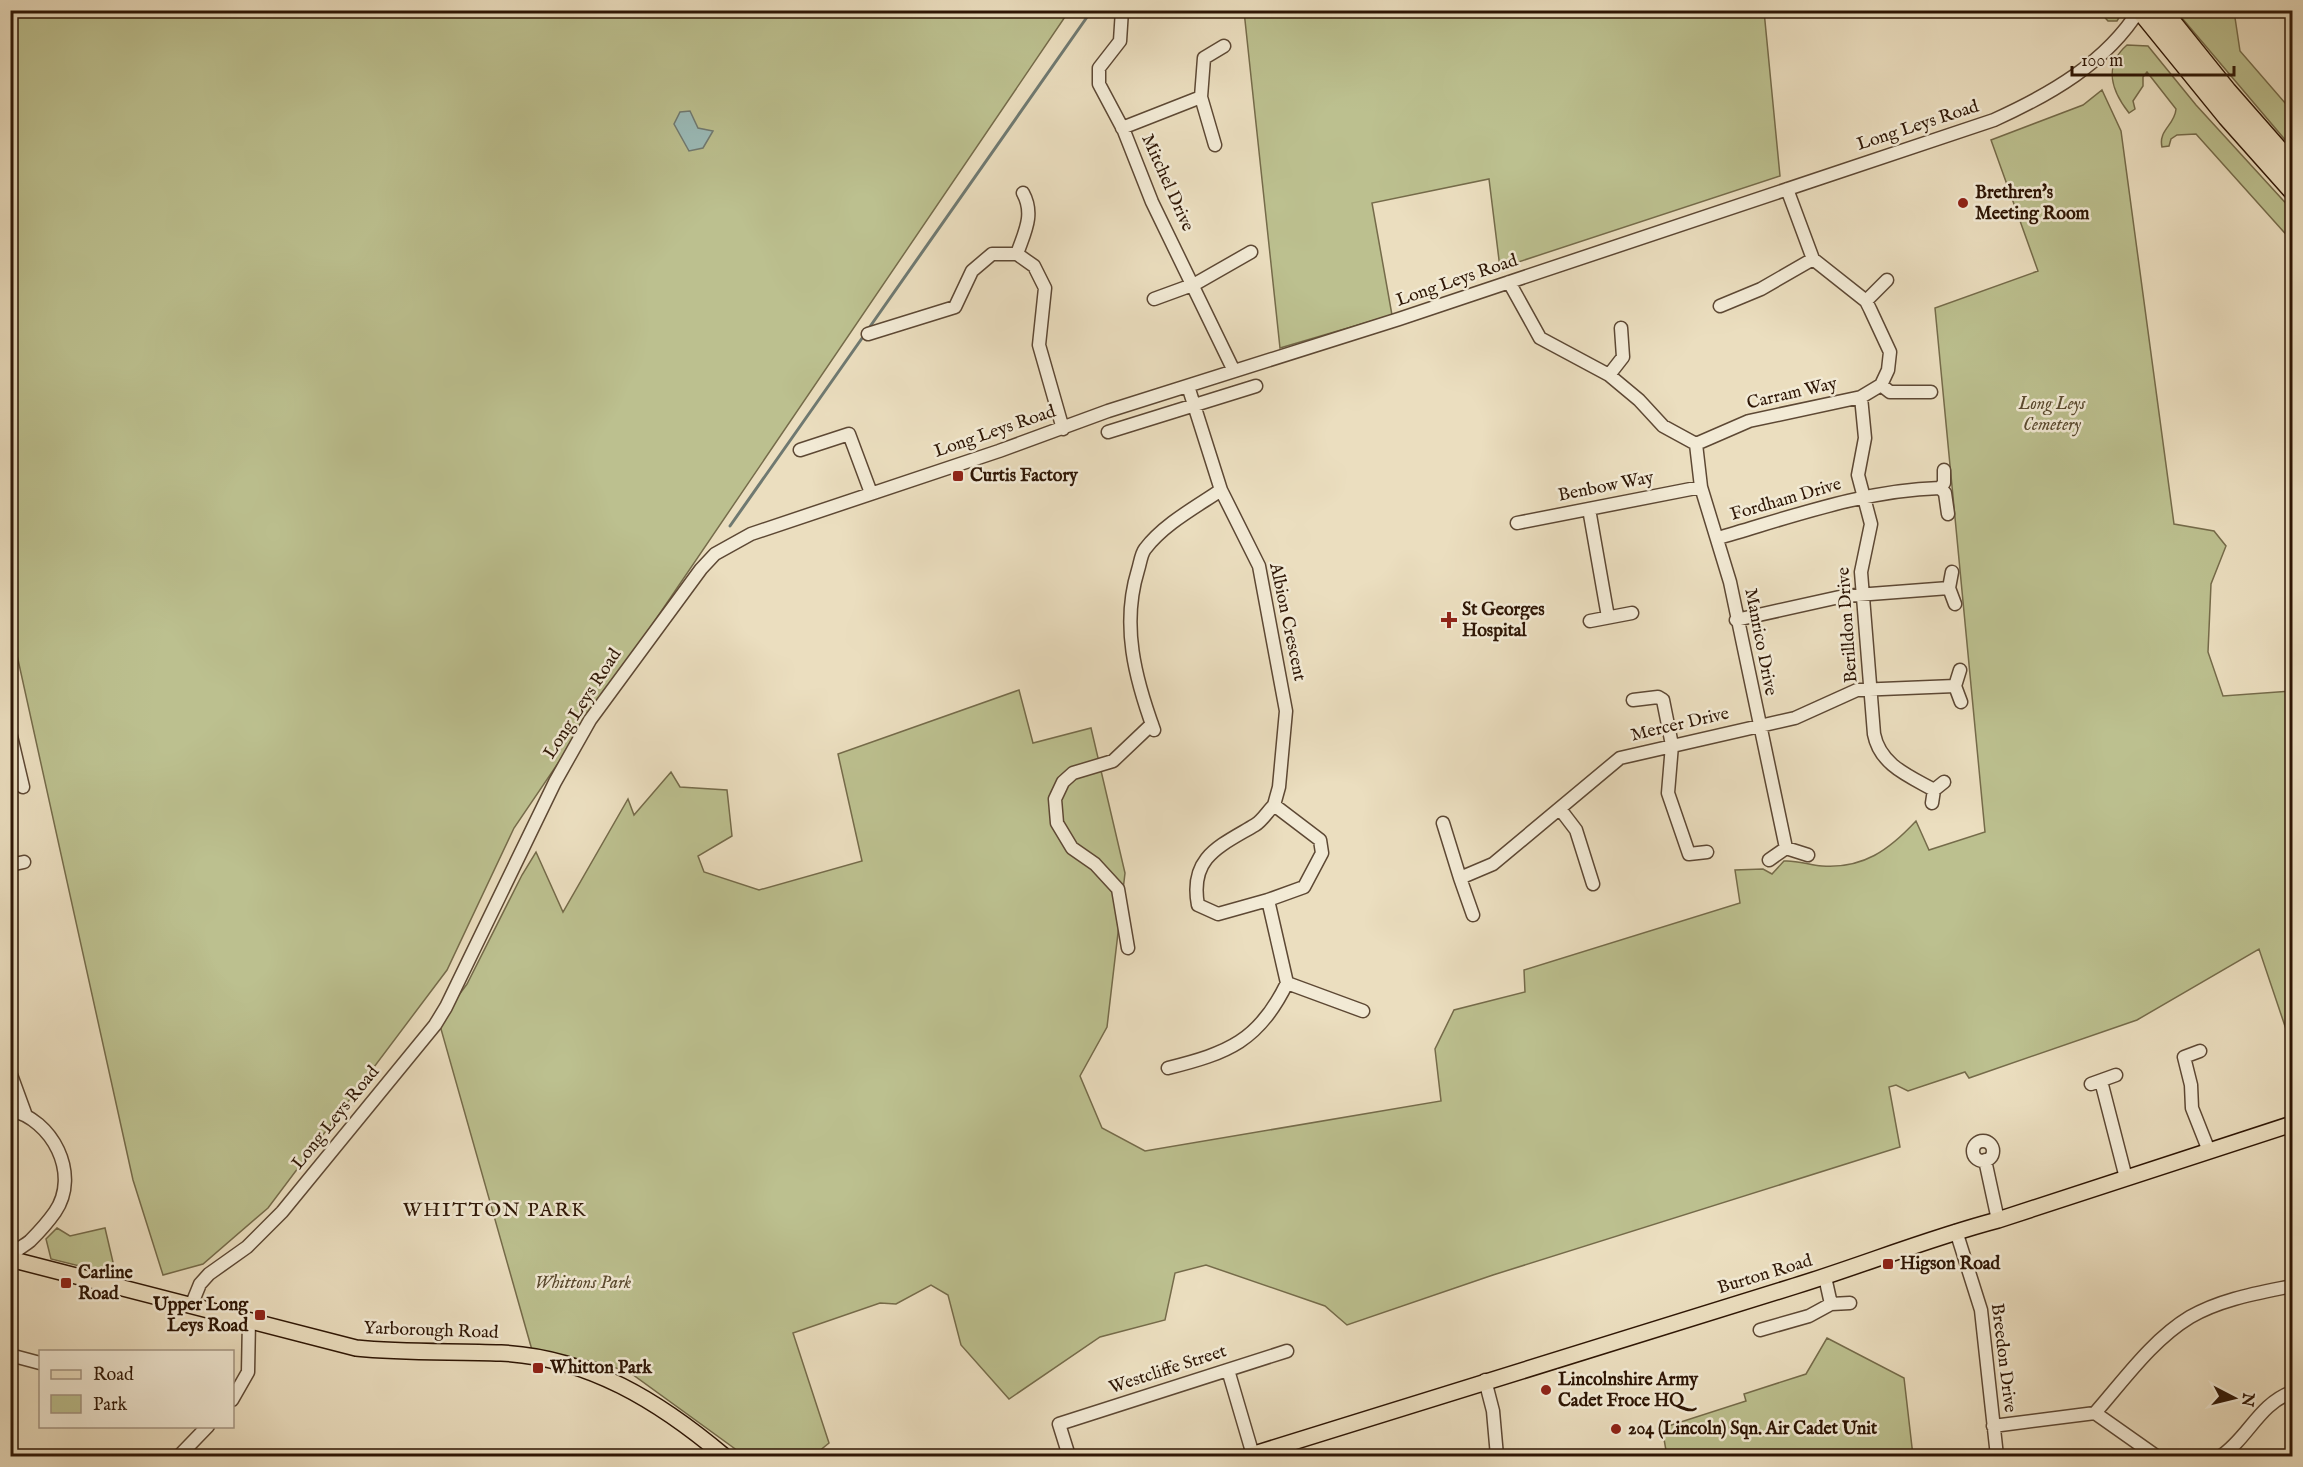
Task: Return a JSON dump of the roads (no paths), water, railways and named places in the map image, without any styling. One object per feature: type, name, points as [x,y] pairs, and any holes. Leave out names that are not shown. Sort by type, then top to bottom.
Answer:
[{"type":"highway","points":[[2140,10],[2164,22],[2292,165]]},
{"type":"highway","points":[[2164,22],[2227,117],[2292,190]]},
{"type":"main road","name":"Burton Road","points":[[1251,1456],[1485,1380],[1825,1277],[1956,1231],[1998,1220],[2292,1124]]},
{"type":"main road","name":"Yarborough Road","points":[[10,1259],[356,1348],[399,1353],[501,1353],[572,1366],[598,1374],[641,1395],[676,1417],[724,1456]]},
{"type":"street","name":"Mitchel Drive","points":[[1122,10],[1120,41],[1099,68],[1099,84],[1122,128],[1152,202],[1195,284],[1234,371]]},
{"type":"street","name":"Long Leys Road","points":[[191,1306],[200,1284],[209,1274],[248,1247],[282,1212],[435,1025],[446,1007],[574,746],[599,706],[701,569],[715,554],[740,539],[1063,429],[1108,411],[1509,282],[1994,120],[2044,96],[2091,64],[2140,10]]},
{"type":"street","points":[[1215,145],[1201,98],[1204,58],[1224,46]]},
{"type":"street","points":[[1122,128],[1201,98]]},
{"type":"street","points":[[1787,189],[1813,260],[1866,301],[1890,352],[1888,370],[1881,385],[1890,392],[1931,392]]},
{"type":"street","points":[[1017,254],[1028,226],[1028,203],[1023,193]]},
{"type":"street","points":[[1154,299],[1195,284],[1251,252]]},
{"type":"street","points":[[868,334],[955,307],[972,271],[992,254],[1017,254],[1034,266],[1045,288],[1039,345],[1063,429]]},
{"type":"street","points":[[1720,306],[1761,289],[1813,260]]},
{"type":"street","points":[[1866,301],[1887,280]]},
{"type":"street","points":[[1509,282],[1540,338],[1609,375],[1639,400],[1663,426],[1696,444]]},
{"type":"street","points":[[1609,375],[1623,357],[1621,328]]},
{"type":"street","name":"Carram Way","points":[[1696,444],[1749,421],[1861,397],[1881,385]]},
{"type":"street","name":"Albion Crescent","points":[[1188,386],[1221,489],[1259,566],[1286,711],[1279,787],[1274,805]]},
{"type":"street","points":[[1108,432],[1256,386]]},
{"type":"street","name":"Berilldon Drive","points":[[1861,397],[1865,438],[1858,475],[1871,524],[1869,542],[1862,555],[1874,734],[1879,750],[1897,769],[1934,790]]},
{"type":"street","points":[[800,450],[849,434],[871,493]]},
{"type":"street","name":"Manrico Drive","points":[[1696,444],[1701,487],[1718,538],[1786,848]]},
{"type":"street","points":[[1944,470],[1944,483],[1940,488],[1945,493],[1948,514]]},
{"type":"street","name":"Benbow Way","points":[[1517,523],[1701,487]]},
{"type":"street","name":"Fordham Drive","points":[[1718,538],[1863,497],[1907,489],[1940,488]]},
{"type":"street","points":[[1128,948],[1118,889],[1095,864],[1072,848],[1057,823],[1055,799],[1063,782],[1073,773],[1113,761],[1153,728],[1139,689],[1129,635],[1133,585],[1144,550],[1169,526],[1221,489]]},
{"type":"street","points":[[1589,509],[1608,617]]},
{"type":"street","points":[[1952,572],[1949,588],[1955,604]]},
{"type":"street","points":[[1736,620],[1823,600],[1863,594],[1949,588]]},
{"type":"street","points":[[1590,621],[1632,613]]},
{"type":"street","points":[[1960,669],[1955,686],[1961,702]]},
{"type":"street","name":"Mercer Drive","points":[[1460,878],[1493,864],[1620,758],[1795,718],[1849,693],[1871,689],[1955,686]]},
{"type":"street","points":[[1633,700],[1658,697],[1663,700],[1672,745],[1668,793],[1689,854],[1707,852]]},
{"type":"street","points":[[10,732],[23,787]]},
{"type":"street","points":[[1932,803],[1934,790],[1944,782]]},
{"type":"street","points":[[1274,805],[1320,840],[1322,853],[1304,887],[1268,900],[1218,914],[1198,905],[1195,889],[1198,872],[1204,860],[1226,841],[1257,824],[1274,805]]},
{"type":"street","points":[[1560,808],[1576,830],[1593,884]]},
{"type":"street","points":[[1443,823],[1473,915]]},
{"type":"street","points":[[1769,860],[1786,848],[1808,855]]},
{"type":"street","points":[[10,865],[24,862]]},
{"type":"street","points":[[1168,1068],[1207,1058],[1249,1036],[1275,1008],[1287,983],[1268,900]]},
{"type":"street","points":[[1287,983],[1363,1011]]},
{"type":"street","points":[[2200,1051],[2184,1057],[2191,1085],[2192,1108],[2209,1151]]},
{"type":"street","points":[[2116,1075],[2096,1082],[2126,1178]]},
{"type":"street","points":[[10,1259],[14,1252],[28,1243],[56,1211],[64,1186],[57,1145],[52,1137],[25,1113],[11,1078]]},
{"type":"street","points":[[10,1110],[25,1113]]},
{"type":"street","points":[[1985,1161],[1998,1220]]},
{"type":"street","name":"Breedon Drive","points":[[1956,1231],[1981,1310],[1997,1456]]},
{"type":"street","points":[[28,1243],[32,1265]]},
{"type":"street","points":[[1825,1277],[1831,1304]]},
{"type":"street","points":[[1993,1426],[2095,1413],[2156,1345],[2190,1318],[2217,1305],[2292,1286]]},
{"type":"street","points":[[1760,1330],[1809,1316],[1831,1304],[1850,1303]]},
{"type":"street","points":[[234,1396],[248,1372],[249,1320]]},
{"type":"street","name":"Westcliffe Street","points":[[1069,1456],[1059,1424],[1287,1351]]},
{"type":"street","points":[[10,1355],[39,1363]]},
{"type":"street","points":[[1228,1370],[1251,1456]]},
{"type":"street","points":[[1485,1380],[1493,1411],[1497,1456]]},
{"type":"street","points":[[2230,1454],[2260,1412],[2292,1392]]},
{"type":"street","points":[[2095,1413],[2156,1456]]},
{"type":"street","points":[[179,1456],[206,1428]]},
{"type":"water","points":[[690,111],[698,128],[713,131],[703,148],[689,151],[674,124],[680,112]]},
{"type":"waterway","points":[[869,328],[1092,10]]},
{"type":"waterway","points":[[730,526],[865,334]]},
{"type":"place","name":"Brethren's Meeting Room","points":[[1963,203]]},
{"type":"place","name":"Curtis Factory","points":[[958,476]]},
{"type":"place","name":"St Georges Hospital","points":[[1449,620]]},
{"type":"place","name":"Higson Road","points":[[1888,1264]]},
{"type":"place","name":"Carline Road","points":[[66,1283]]},
{"type":"place","name":"Upper Long Leys Road","points":[[260,1315]]},
{"type":"place","name":"Whitton Park","points":[[538,1368]]},
{"type":"place","name":"Lincolnshire Army Cadet Froce HQ","points":[[1546,1390]]},
{"type":"place","name":"204 (Lincoln) Sqn. Air Cadet Unit","points":[[1616,1429]]},
{"type":"district","name":"WHITTON PARK","points":[[495,1210]]},
{"type":"park label","name":"Long Leys Cemetery","points":[[2052,414]]},
{"type":"park label","name":"Whittons Park","points":[[583,1283]]}]
